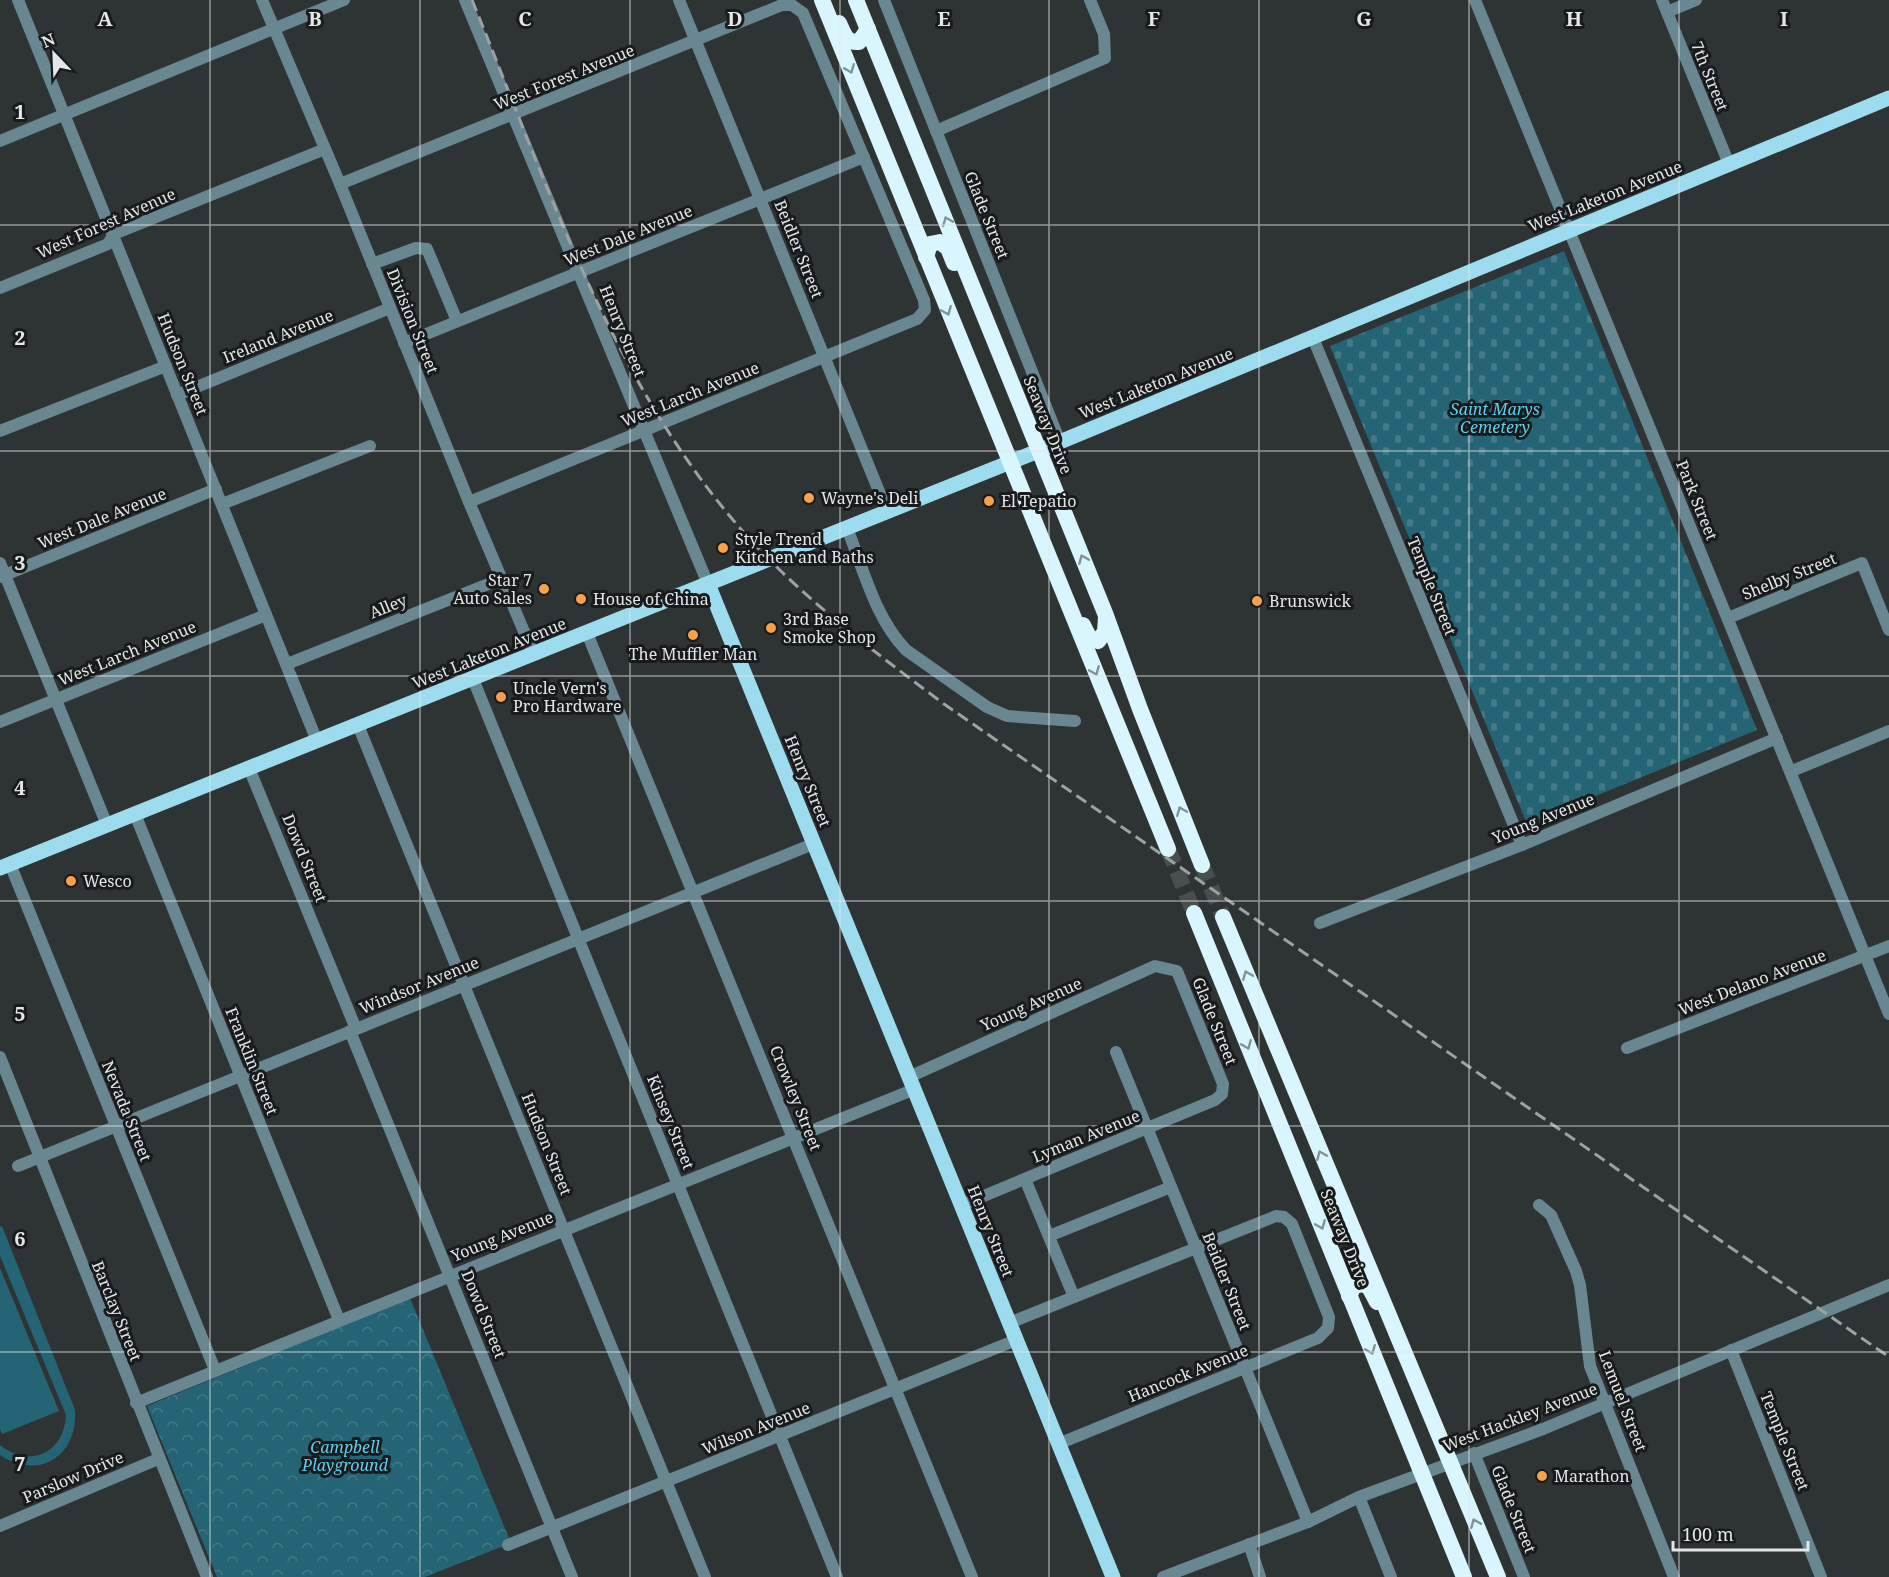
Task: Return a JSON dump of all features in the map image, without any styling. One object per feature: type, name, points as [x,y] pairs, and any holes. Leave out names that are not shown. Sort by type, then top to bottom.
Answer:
[{"type":"highway","points":[[822,0],[1008,462],[1168,849]]},
{"type":"highway","points":[[830,0],[846,39],[859,42],[868,29]]},
{"type":"highway","name":"Seaway Drive","points":[[856,0],[1106,613],[1140,709],[1202,866]]},
{"type":"highway","points":[[926,257],[928,248],[933,243],[940,242],[948,248],[1017,419],[1030,430]]},
{"type":"highway","points":[[1017,483],[1029,495],[1080,617],[1093,641],[1098,641],[1104,636],[1107,625],[1106,613]]},
{"type":"highway","name":"Seaway Drive","points":[[1194,913],[1420,1474],[1464,1577]]},
{"type":"highway","name":"Seaway Drive","points":[[1223,917],[1498,1577]]},
{"type":"highway","points":[[1350,1296],[1352,1289],[1360,1284],[1369,1287],[1373,1293],[1432,1434],[1443,1444]]},
{"type":"highway","points":[[1430,1494],[1447,1515],[1473,1577]]},
{"type":"main road","name":"West Laketon Avenue","points":[[5,866],[473,680],[1038,451],[1889,98]]},
{"type":"main road","name":"Henry Street","points":[[708,584],[1113,1577]]},
{"type":"street","name":"Hudson Street","points":[[18,0],[177,395],[216,489],[226,502],[266,615],[317,741]]},
{"type":"street","name":"Division Street","points":[[262,0],[342,183],[372,264],[534,655]]},
{"type":"street","points":[[0,141],[344,0]]},
{"type":"street","name":"Henry Street","points":[[465,0],[708,584]]},
{"type":"street","name":"Beidler Street","points":[[679,0],[887,511]]},
{"type":"street","name":"Glade Street","points":[[884,0],[1060,442]]},
{"type":"street","points":[[936,131],[1105,58],[1104,34],[1090,0]]},
{"type":"street","name":"Park Street","points":[[1475,0],[1792,771],[1889,1014]]},
{"type":"street","points":[[1664,6],[1696,0]]},
{"type":"street","name":"West Forest Avenue","points":[[342,183],[782,5],[796,7],[803,13],[864,157]]},
{"type":"street","name":"7th Street","points":[[1664,6],[1729,164]]},
{"type":"street","name":"West Forest Avenue","points":[[0,288],[108,244],[114,234],[325,148]]},
{"type":"street","name":"West Dale Avenue","points":[[404,342],[864,157]]},
{"type":"street","name":"West Larch Avenue","points":[[469,502],[923,315],[924,300],[864,157]]},
{"type":"street","points":[[372,264],[416,248],[427,249],[457,321]]},
{"type":"street","name":"Ireland Avenue","points":[[177,395],[390,308]]},
{"type":"street","name":"Temple Street","points":[[1313,338],[1522,845]]},
{"type":"street","points":[[0,431],[166,366]]},
{"type":"street","points":[[226,502],[370,446]]},
{"type":"street","name":"West Dale Avenue","points":[[3,576],[216,489]]},
{"type":"street","points":[[847,528],[891,633],[906,650],[987,707],[1006,716],[1075,721]]},
{"type":"street","points":[[0,563],[3,576],[107,825]]},
{"type":"street","name":"Shelby Street","points":[[1728,618],[1862,563],[1889,630]]},
{"type":"street","name":"Alley","points":[[287,664],[501,579]]},
{"type":"street","name":"West Larch Avenue","points":[[0,722],[266,615]]},
{"type":"street","name":"Crowley Street","points":[[587,633],[795,1137],[972,1577]]},
{"type":"street","name":"Kinsey Street","points":[[473,680],[837,1577]]},
{"type":"street","name":"Hudson Street","points":[[358,724],[705,1577]]},
{"type":"street","points":[[1792,771],[1889,731]]},
{"type":"street","name":"Young Avenue","points":[[1320,923],[1522,845],[1777,738]]},
{"type":"street","name":"Dowd Street","points":[[249,768],[572,1577]]},
{"type":"street","name":"Franklin Street","points":[[135,814],[339,1320]]},
{"type":"street","name":"Windsor Avenue","points":[[18,1166],[813,844]]},
{"type":"street","name":"Nevada Street","points":[[5,866],[116,1127],[215,1370]]},
{"type":"street","name":"West Delano Avenue","points":[[1627,1048],[1889,946]]},
{"type":"street","name":"Young Avenue","points":[[136,1403],[795,1137],[1155,966],[1168,966]]},
{"type":"street","name":"Glade Street","points":[[1168,966],[1177,971],[1223,1084],[1222,1094]]},
{"type":"street","name":"Beidler Street","points":[[1116,1052],[1308,1522]]},
{"type":"street","name":"Barclay Street","points":[[0,1057],[38,1158],[207,1577]]},
{"type":"street","name":"Lyman Avenue","points":[[962,1205],[1215,1100],[1222,1094]]},
{"type":"street","points":[[1025,1179],[1074,1297]]},
{"type":"street","points":[[1049,1236],[1171,1187]]},
{"type":"street","name":"Lemuel Street","points":[[1539,1204],[1551,1215],[1575,1271],[1580,1285],[1586,1350],[1674,1577]]},
{"type":"street","name":"Hancock Avenue","points":[[1058,1444],[1318,1338],[1328,1328],[1326,1310],[1292,1224],[1284,1217],[1271,1217],[1196,1247]]},
{"type":"street","points":[[1009,1323],[1196,1247]]},
{"type":"street","name":"West Hackley Avenue","points":[[1163,1577],[1308,1522],[1359,1497],[1543,1429],[1889,1285]]},
{"type":"street","name":"Wilson Avenue","points":[[508,1545],[1016,1340]]},
{"type":"street","name":"Temple Street","points":[[1731,1350],[1821,1577]]},
{"type":"street","name":"Glade Street","points":[[1474,1453],[1524,1577]]},
{"type":"street","name":"Parslow Drive","points":[[0,1526],[158,1459]]},
{"type":"street","points":[[1359,1497],[1390,1577]]},
{"type":"street","points":[[1249,1544],[1260,1577]]},
{"type":"green space","name":"Saint Marys Cemetery","points":[[1564,251],[1757,730],[1527,824],[1330,346]]},
{"type":"green space","points":[[2,1226],[75,1410],[70,1440],[53,1460],[42,1464],[29,1465],[15,1462],[0,1455],[0,1445],[23,1456],[44,1453],[52,1448],[59,1439],[66,1415],[0,1256],[0,1227]]},
{"type":"green space","points":[[0,1268],[59,1411],[2,1434],[0,1429]]},
{"type":"green space","name":"Campbell Playground","points":[[410,1298],[511,1543],[425,1577],[217,1577],[147,1406]]},
{"type":"tunnel","points":[[1168,849],[1194,913]]},
{"type":"tunnel","points":[[1202,865],[1223,917]]},
{"type":"railway","points":[[472,0],[551,199],[610,329],[681,452],[724,509],[773,564],[856,637],[944,704],[1889,1357]]},
{"type":"place","name":"Wayne's Deli","points":[[809,498]]},
{"type":"place","name":"El Tepatio","points":[[989,501]]},
{"type":"place","name":"Style Trend Kitchen and Baths","points":[[723,548]]},
{"type":"place","name":"Star 7 Auto Sales","points":[[544,589]]},
{"type":"place","name":"House of China","points":[[581,599]]},
{"type":"place","name":"Brunswick","points":[[1257,601]]},
{"type":"place","name":"3rd Base Smoke Shop","points":[[771,628]]},
{"type":"place","name":"The Muffler Man","points":[[693,635]]},
{"type":"place","name":"Uncle Vern's Pro Hardware","points":[[501,697]]},
{"type":"place","name":"Wesco","points":[[71,881]]},
{"type":"place","name":"Marathon","points":[[1542,1476]]}]
